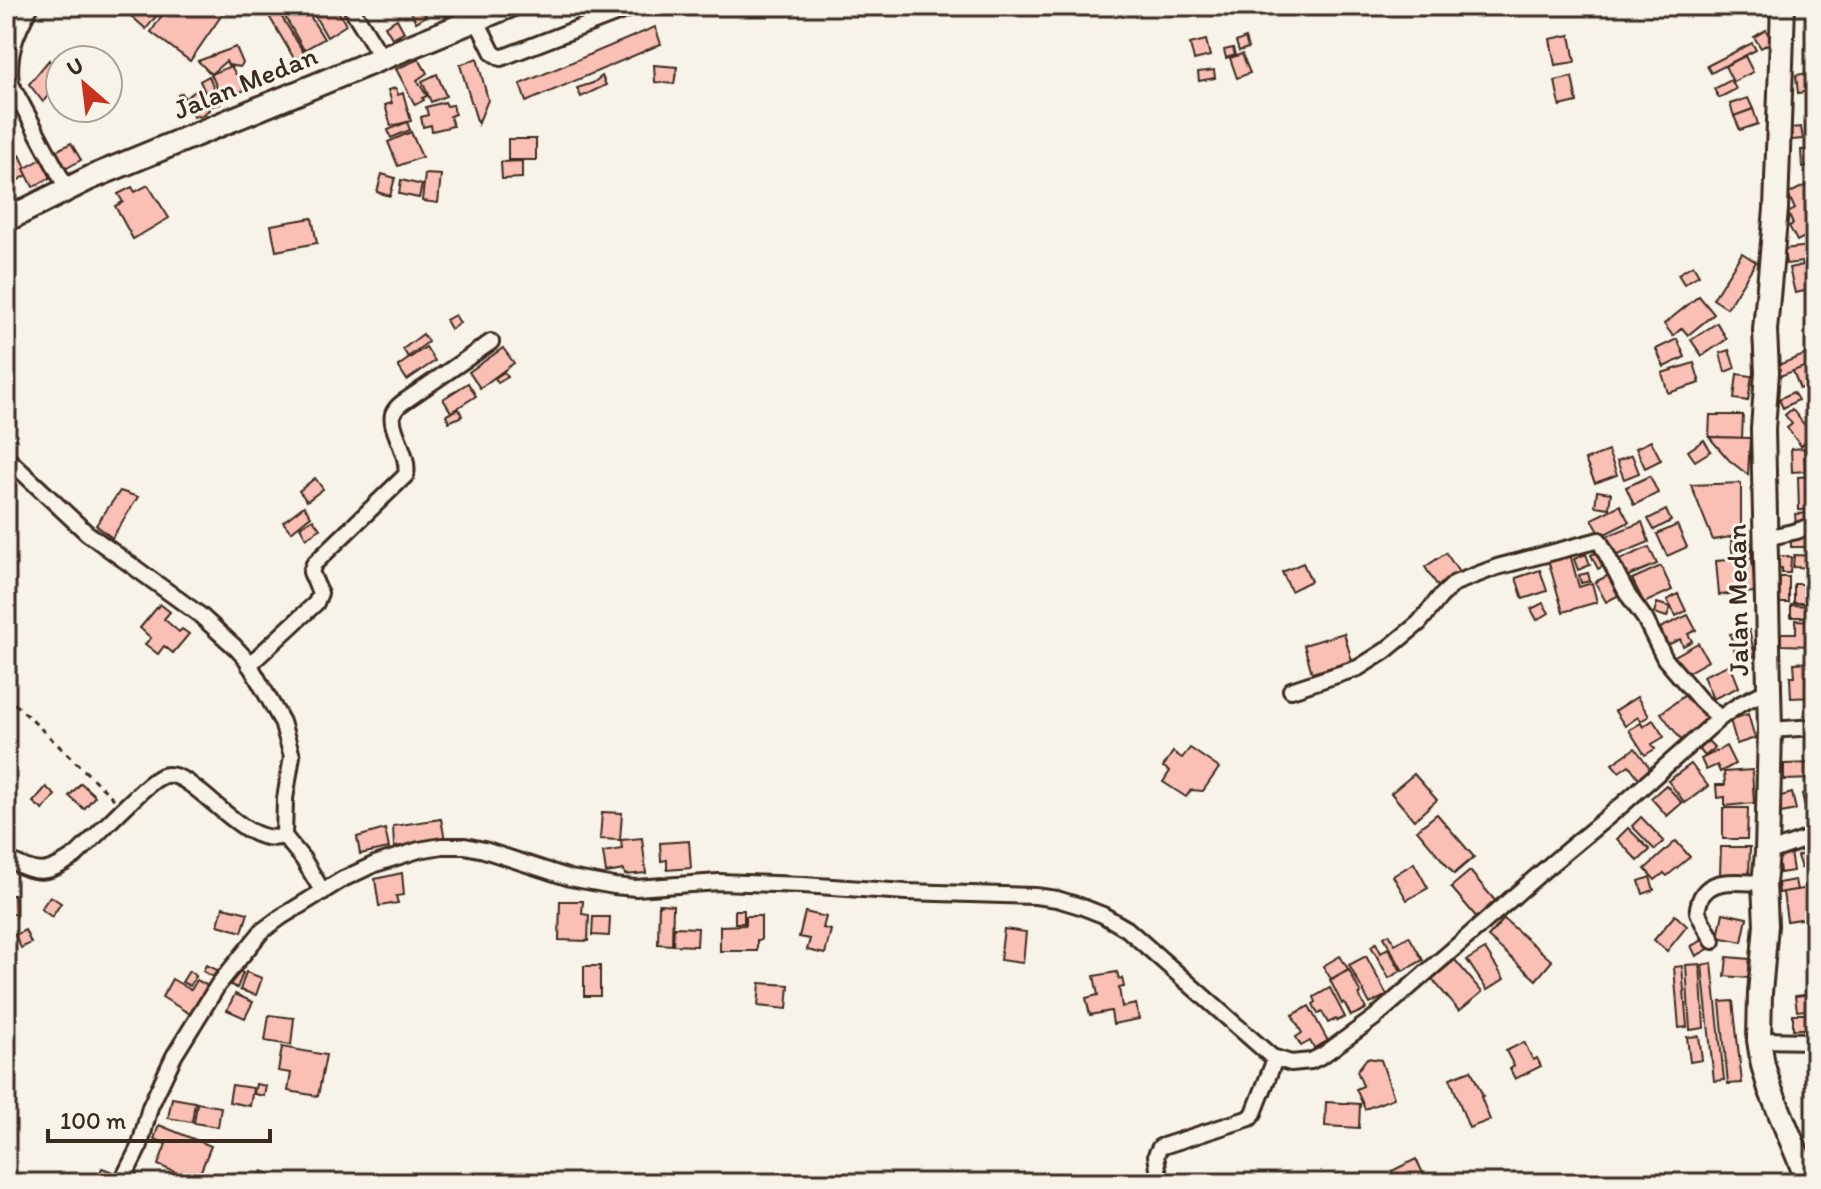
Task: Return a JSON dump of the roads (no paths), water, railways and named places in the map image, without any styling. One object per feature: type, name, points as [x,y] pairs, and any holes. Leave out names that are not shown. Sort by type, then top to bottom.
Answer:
[{"type":"highway","name":"Jalan Medan","points":[[6,220],[130,161],[509,6]]},
{"type":"highway","name":"Jalan Medan","points":[[1783,6],[1776,209],[1765,330],[1767,372],[1763,429],[1770,730],[1764,883],[1766,925],[1759,1040],[1770,1089],[1809,1183]]},
{"type":"street","points":[[31,6],[11,49],[11,84],[67,189]]},
{"type":"street","points":[[350,6],[382,58]]},
{"type":"street","points":[[476,19],[493,53],[501,58],[636,6]]},
{"type":"street","points":[[249,665],[316,603],[320,593],[311,572],[314,564],[406,475],[406,460],[393,419],[395,410],[491,342]]},
{"type":"street","points":[[6,457],[87,533],[200,615],[235,647],[249,665],[282,722],[292,756],[285,799],[284,836],[303,859],[323,892]]},
{"type":"street","points":[[1766,538],[1815,524]]},
{"type":"street","points":[[1291,690],[1358,668],[1385,651],[1419,623],[1455,583],[1497,567],[1599,540],[1665,659],[1720,718]]},
{"type":"street","points":[[121,1183],[140,1145],[150,1107],[174,1056],[218,985],[262,931],[359,871],[394,858],[442,846],[465,846],[570,878],[636,888],[719,882],[1057,899],[1103,915],[1127,929],[1275,1059],[1291,1063],[1311,1061],[1374,1018],[1720,718],[1769,690]]},
{"type":"street","points":[[1770,730],[1815,727]]},
{"type":"street","points":[[6,858],[31,871],[51,869],[76,855],[124,808],[160,776],[167,774],[176,775],[257,835],[270,838],[284,836]]},
{"type":"street","points":[[1767,853],[1815,836]]},
{"type":"street","points":[[1713,941],[1698,912],[1703,893],[1722,882],[1764,883]]},
{"type":"street","points":[[1759,1040],[1815,1041]]},
{"type":"street","points":[[1160,1183],[1156,1155],[1160,1147],[1249,1120],[1275,1059]]}]
